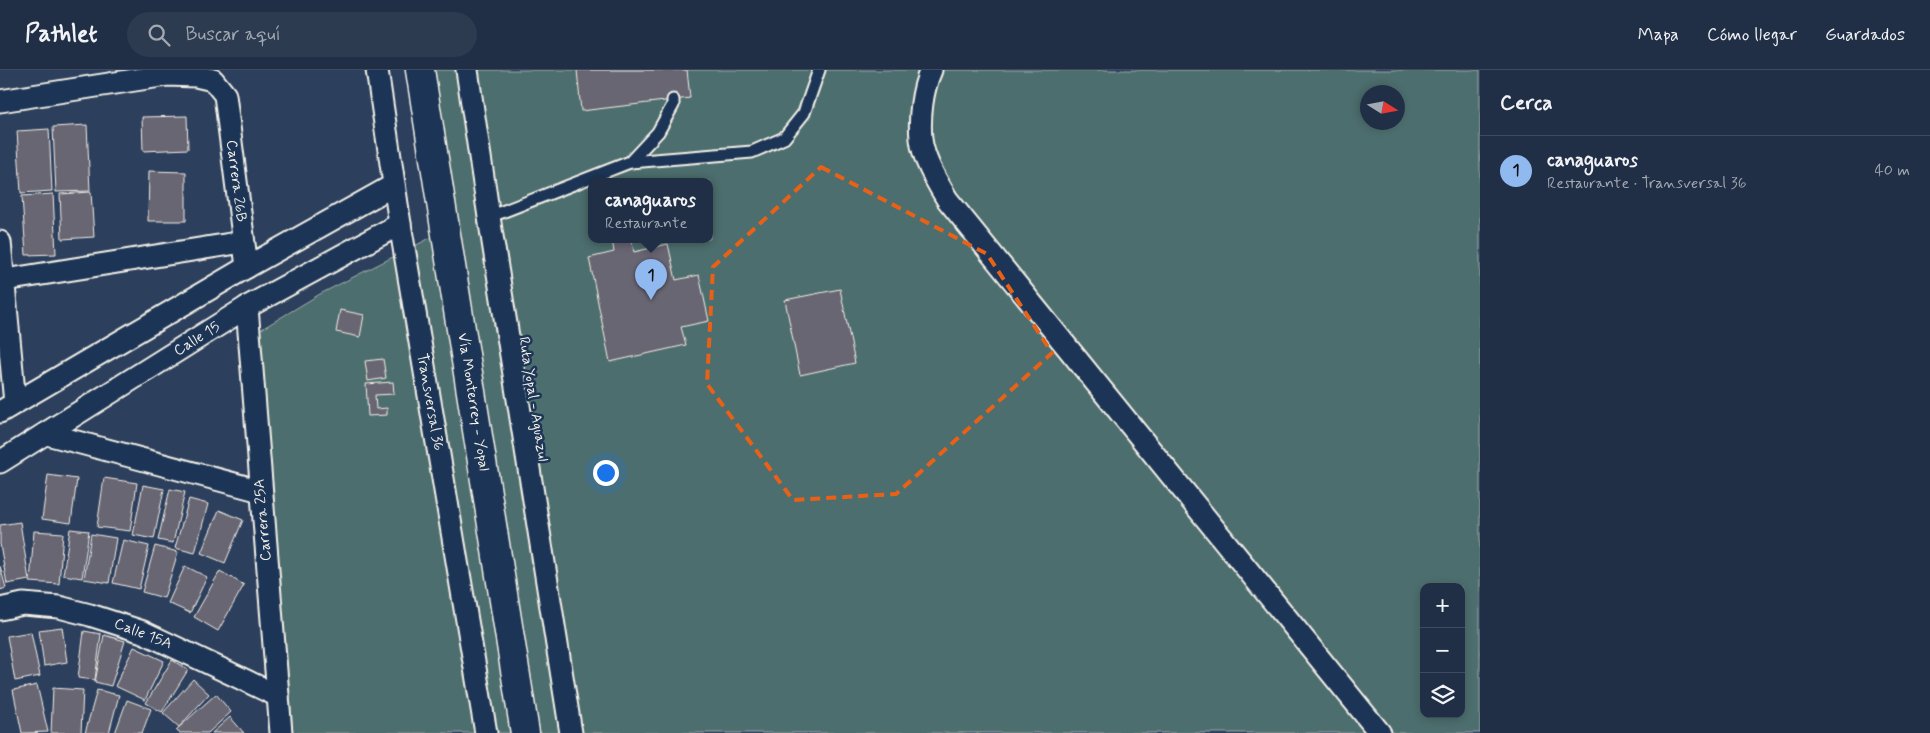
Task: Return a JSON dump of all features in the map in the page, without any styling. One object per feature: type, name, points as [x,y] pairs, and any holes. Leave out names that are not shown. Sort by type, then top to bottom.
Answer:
[{"type":"highway","name":"Vía Monterrey - Yopal","points":[[420,70],[525,733]]},
{"type":"street","name":"Transversal 36","points":[[377,70],[400,224],[486,733]]},
{"type":"street","points":[[931,70],[922,107],[921,140],[932,172],[947,199],[1380,733]]},
{"type":"street","points":[[0,102],[167,73]]},
{"type":"street","name":"Carrera 26B","points":[[167,73],[213,80],[225,95],[247,267]]},
{"type":"street","points":[[0,242],[5,280],[8,407],[247,267],[394,185]]},
{"type":"street","name":"Calle 15","points":[[0,462],[246,307],[400,224]]},
{"type":"street","points":[[5,280],[243,242]]},
{"type":"street","name":"Carrera 25A","points":[[246,307],[281,733]]},
{"type":"street","points":[[47,434],[261,491]]},
{"type":"street","name":"Calle 15A","points":[[0,609],[23,604],[59,607],[90,615],[143,632],[278,696]]},
{"type":"lane","name":"Ruta Yopal - Aguazul","points":[[467,70],[571,733]]},
{"type":"lane","points":[[589,178],[630,162],[752,152],[784,138],[804,113],[819,70]]},
{"type":"lane","points":[[630,162],[658,132],[673,105],[673,100]]},
{"type":"lane","points":[[489,217],[588,178]]},
{"type":"highlighted area","points":[[821,167],[987,254],[1052,353],[896,494],[793,500],[707,384],[713,267]]},
{"type":"green space","points":[[420,70],[1480,70],[1480,733],[293,733],[271,493],[260,330],[320,294],[444,231]]},
{"type":"building","points":[[577,70],[687,70],[690,98],[581,111]]},
{"type":"building","points":[[187,116],[188,149],[143,151],[142,117]]},
{"type":"building","points":[[87,125],[90,191],[56,192],[53,127]]},
{"type":"building","points":[[49,129],[52,191],[21,193],[17,131]]},
{"type":"building","points":[[149,171],[186,172],[186,221],[148,221]]},
{"type":"building","points":[[91,192],[94,237],[62,239],[60,194]]},
{"type":"building","points":[[53,194],[56,254],[26,255],[22,196]]},
{"type":"building","points":[[613,243],[632,243],[634,252],[668,244],[676,280],[699,275],[709,321],[681,327],[686,345],[610,362],[589,258],[614,252]]},
{"type":"building","points":[[840,289],[855,363],[800,375],[785,300]]},
{"type":"building","points":[[340,310],[364,315],[360,337],[336,332]]},
{"type":"building","points":[[383,359],[386,378],[368,381],[365,361]]},
{"type":"building","points":[[393,382],[394,394],[375,395],[376,409],[387,408],[387,415],[368,416],[366,384]]},
{"type":"building","points":[[48,475],[77,479],[71,523],[42,519]]},
{"type":"building","points":[[104,478],[137,483],[130,531],[97,527]]},
{"type":"building","points":[[143,485],[164,489],[154,539],[133,535]]},
{"type":"building","points":[[170,489],[185,492],[173,543],[158,540]]},
{"type":"building","points":[[189,499],[208,504],[195,553],[175,548]]},
{"type":"building","points":[[219,510],[243,520],[225,563],[201,553]]},
{"type":"building","points":[[20,522],[29,580],[7,584],[0,544],[0,525]]},
{"type":"building","points":[[70,529],[89,531],[82,578],[63,575]]},
{"type":"building","points":[[34,531],[63,533],[59,584],[30,582]]},
{"type":"building","points":[[91,534],[116,538],[109,583],[84,579]]},
{"type":"building","points":[[123,540],[149,546],[139,589],[113,583]]},
{"type":"building","points":[[155,546],[178,552],[164,598],[142,592]]},
{"type":"building","points":[[0,566],[6,588],[0,590]]},
{"type":"building","points":[[185,566],[207,577],[190,613],[168,603]]},
{"type":"building","points":[[220,571],[244,585],[218,631],[194,617]]},
{"type":"building","points":[[62,627],[67,662],[44,666],[39,630]]},
{"type":"building","points":[[84,631],[101,634],[95,680],[78,678]]},
{"type":"building","points":[[31,632],[40,676],[15,681],[7,636]]},
{"type":"building","points":[[104,635],[125,641],[111,686],[95,682]]},
{"type":"building","points":[[134,647],[164,661],[145,700],[115,686]]},
{"type":"building","points":[[172,660],[188,670],[162,712],[146,703]]},
{"type":"building","points":[[193,679],[209,694],[179,727],[163,713]]},
{"type":"building","points":[[37,685],[48,732],[22,733],[13,690]]},
{"type":"building","points":[[53,688],[83,690],[81,733],[51,733]]},
{"type":"building","points":[[97,690],[119,695],[109,733],[85,733]]},
{"type":"building","points":[[216,694],[231,712],[208,733],[179,733],[176,730]]},
{"type":"building","points":[[127,700],[151,709],[142,733],[115,733]]},
{"type":"building","points":[[230,717],[244,733],[212,733]]},
{"type":"place","name":"canaguaros","points":[[651,300]]}]
